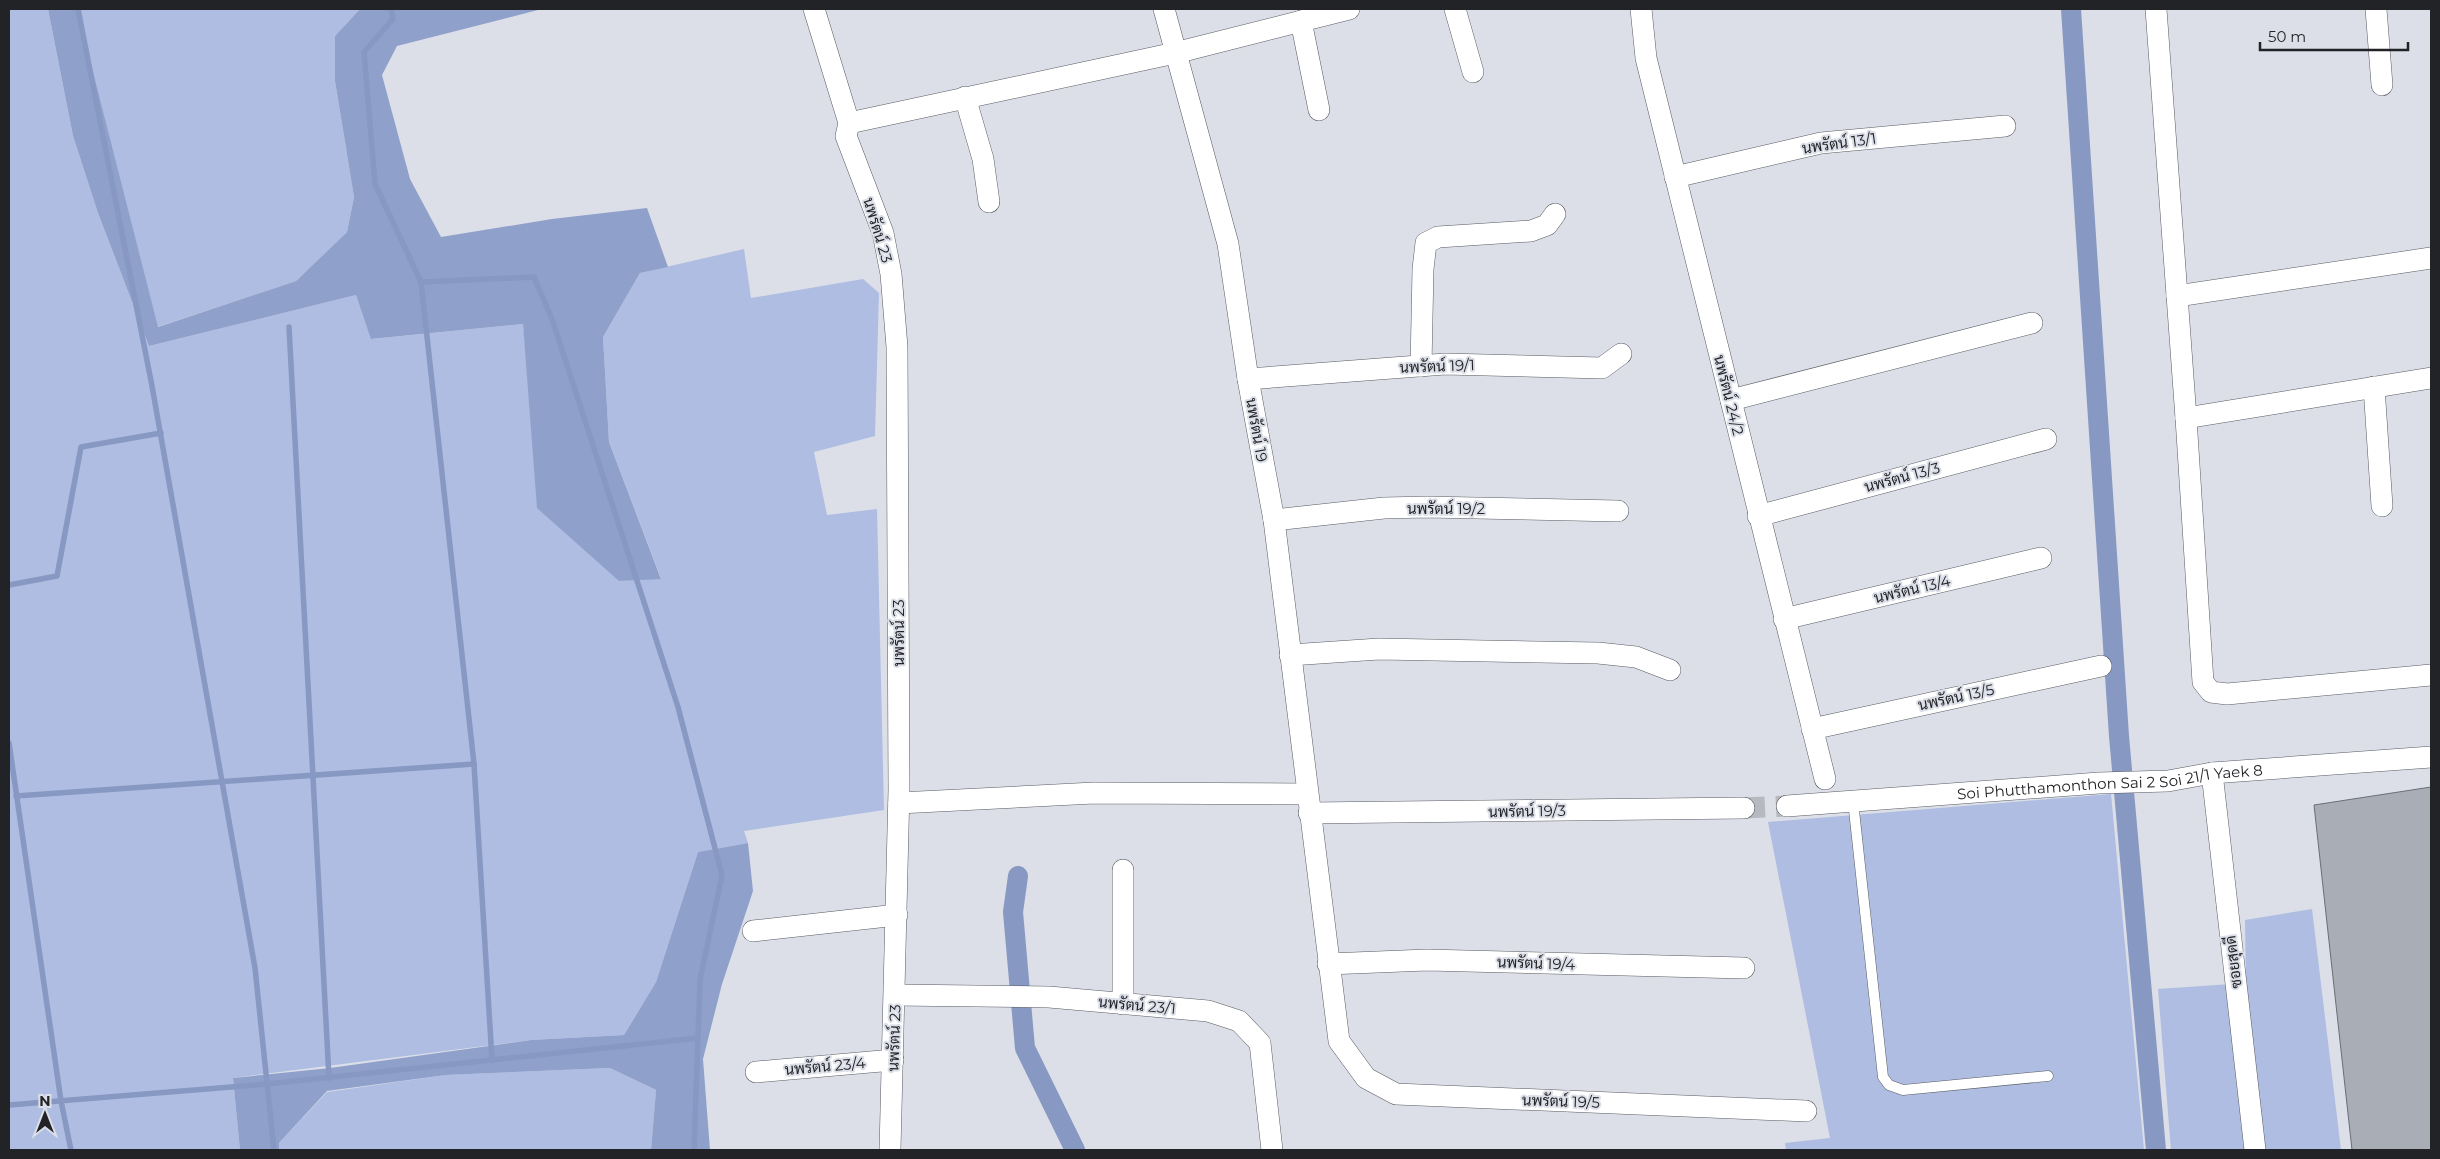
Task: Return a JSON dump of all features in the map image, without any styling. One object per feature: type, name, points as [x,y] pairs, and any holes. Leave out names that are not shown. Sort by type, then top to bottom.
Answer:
[{"type":"street","name":"นพรัตน์ 23","points":[[814,9],[849,123],[846,136],[883,233],[891,274],[897,347],[899,803],[894,1060],[890,1150]]},
{"type":"street","name":"นพรัตน์ 19","points":[[1164,9],[1228,244],[1248,379],[1274,520],[1339,1041]]},
{"type":"street","points":[[849,123],[1175,53],[1349,9]]},
{"type":"street","points":[[1455,9],[1473,72]]},
{"type":"street","name":"นพรัตน์ 24/2","points":[[1641,9],[1646,58],[1758,516],[1825,780]]},
{"type":"street","points":[[2156,9],[2203,682],[2212,692],[2227,694],[2431,675]]},
{"type":"street","points":[[2376,9],[2382,85]]},
{"type":"street","points":[[1301,21],[1319,110]]},
{"type":"street","points":[[965,97],[983,159],[989,202]]},
{"type":"street","name":"นพรัตน์ 13/1","points":[[1675,177],[1821,143],[2004,126]]},
{"type":"street","points":[[1421,366],[1423,269],[1426,243],[1438,237],[1531,231],[1547,225],[1555,214]]},
{"type":"street","points":[[2177,296],[2431,258]]},
{"type":"street","points":[[1731,400],[2032,322]]},
{"type":"street","name":"นพรัตน์ 19/1","points":[[1248,379],[1454,364],[1602,368],[1621,354]]},
{"type":"street","points":[[2186,418],[2431,378]]},
{"type":"street","points":[[2374,387],[2382,506]]},
{"type":"street","name":"นพรัตน์ 13/3","points":[[1758,516],[2046,439]]},
{"type":"street","name":"นพรัตน์ 19/2","points":[[1274,520],[1384,508],[1427,507],[1618,511]]},
{"type":"street","name":"นพรัตน์ 13/4","points":[[1784,619],[2040,558]]},
{"type":"street","points":[[1290,655],[1379,648],[1598,653],[1636,657],[1670,670]]},
{"type":"street","name":"นพรัตน์ 13/5","points":[[1812,729],[2101,666]]},
{"type":"street","name":"Soi Phutthamonthon Sai 2 Soi 21/1 Yaek 8","points":[[1787,806],[2099,783],[2168,781],[2212,773],[2431,757]]},
{"type":"street","name":"ซอยสุดดี","points":[[2212,773],[2255,1150]]},
{"type":"street","name":"นพรัตน์ 19/3","points":[[899,803],[1094,793],[1308,803],[1744,808]]},
{"type":"street","points":[[1123,870],[1123,1004]]},
{"type":"street","points":[[753,931],[897,915]]},
{"type":"street","name":"นพรัตน์ 19/4","points":[[1328,964],[1427,960],[1744,968]]},
{"type":"street","name":"นพรัตน์ 23/1","points":[[895,995],[1049,997],[1208,1011],[1239,1020],[1260,1043],[1272,1150]]},
{"type":"street","name":"นพรัตน์ 19/5","points":[[1339,1041],[1366,1078],[1396,1094],[1806,1111]]},
{"type":"street","name":"นพรัตน์ 23/4","points":[[756,1072],[894,1060]]},
{"type":"lane","points":[[1853,801],[1883,1077],[1889,1085],[1903,1090],[2048,1076]]},
{"type":"shaded area","points":[[9,9],[48,9],[73,136],[98,213],[149,346],[356,295],[372,339],[523,324],[528,375],[619,581],[661,578],[609,442],[603,337],[640,273],[744,249],[751,298],[863,279],[879,293],[875,436],[814,452],[827,515],[877,509],[884,810],[744,831],[748,843],[698,852],[656,982],[624,1035],[531,1040],[233,1078],[240,1150],[9,1150]]},
{"type":"shaded area","points":[[48,9],[77,9],[158,327],[296,281],[347,232],[354,197],[335,81],[335,36],[360,9],[542,9],[397,46],[382,75],[410,179],[441,237],[552,219],[647,208],[668,267],[640,273],[603,337],[609,442],[661,579],[619,581],[537,508],[523,324],[371,339],[356,295],[149,346],[98,213],[73,136]]},
{"type":"shaded area","points":[[77,9],[360,9],[335,36],[335,81],[354,197],[347,232],[296,281],[157,327]]},
{"type":"shaded area","points":[[2111,794],[2144,1150],[1786,1150],[1785,1143],[1830,1138],[1768,822]]},
{"type":"shaded area","points":[[748,843],[753,891],[722,984],[703,1059],[710,1150],[651,1150],[656,1090],[610,1068],[446,1075],[327,1091],[279,1143],[279,1150],[240,1150],[233,1078],[330,1068],[531,1040],[624,1035],[656,982],[698,852]]},
{"type":"shaded area","points":[[2312,909],[2341,1150],[2171,1150],[2158,989],[2246,983],[2245,920]]},
{"type":"shaded area","points":[[610,1068],[656,1090],[651,1150],[279,1150],[279,1143],[327,1092],[446,1075]]},
{"type":"building","points":[[2431,787],[2431,1150],[2352,1150],[2314,805]]},
{"type":"waterway","points":[[78,9],[152,386],[255,968],[274,1150]]},
{"type":"waterway","points":[[391,9],[393,19],[364,52],[375,184],[421,282],[534,277],[552,319],[678,707],[722,875],[700,980],[694,1150]]},
{"type":"waterway","points":[[2071,9],[2119,736],[2156,1150]]},
{"type":"waterway","points":[[421,282],[474,764]]},
{"type":"waterway","points":[[289,327],[329,1078]]},
{"type":"waterway","points":[[9,585],[57,576],[81,447],[161,433]]},
{"type":"waterway","points":[[9,743],[61,1101],[71,1150]]},
{"type":"waterway","points":[[16,796],[474,764],[492,1060]]},
{"type":"waterway","points":[[1018,876],[1013,912],[1025,1048],[1075,1150]]},
{"type":"waterway","points":[[9,1105],[267,1084],[698,1038]]},
{"type":"tunnel","points":[[1744,808],[1787,806]]}]
